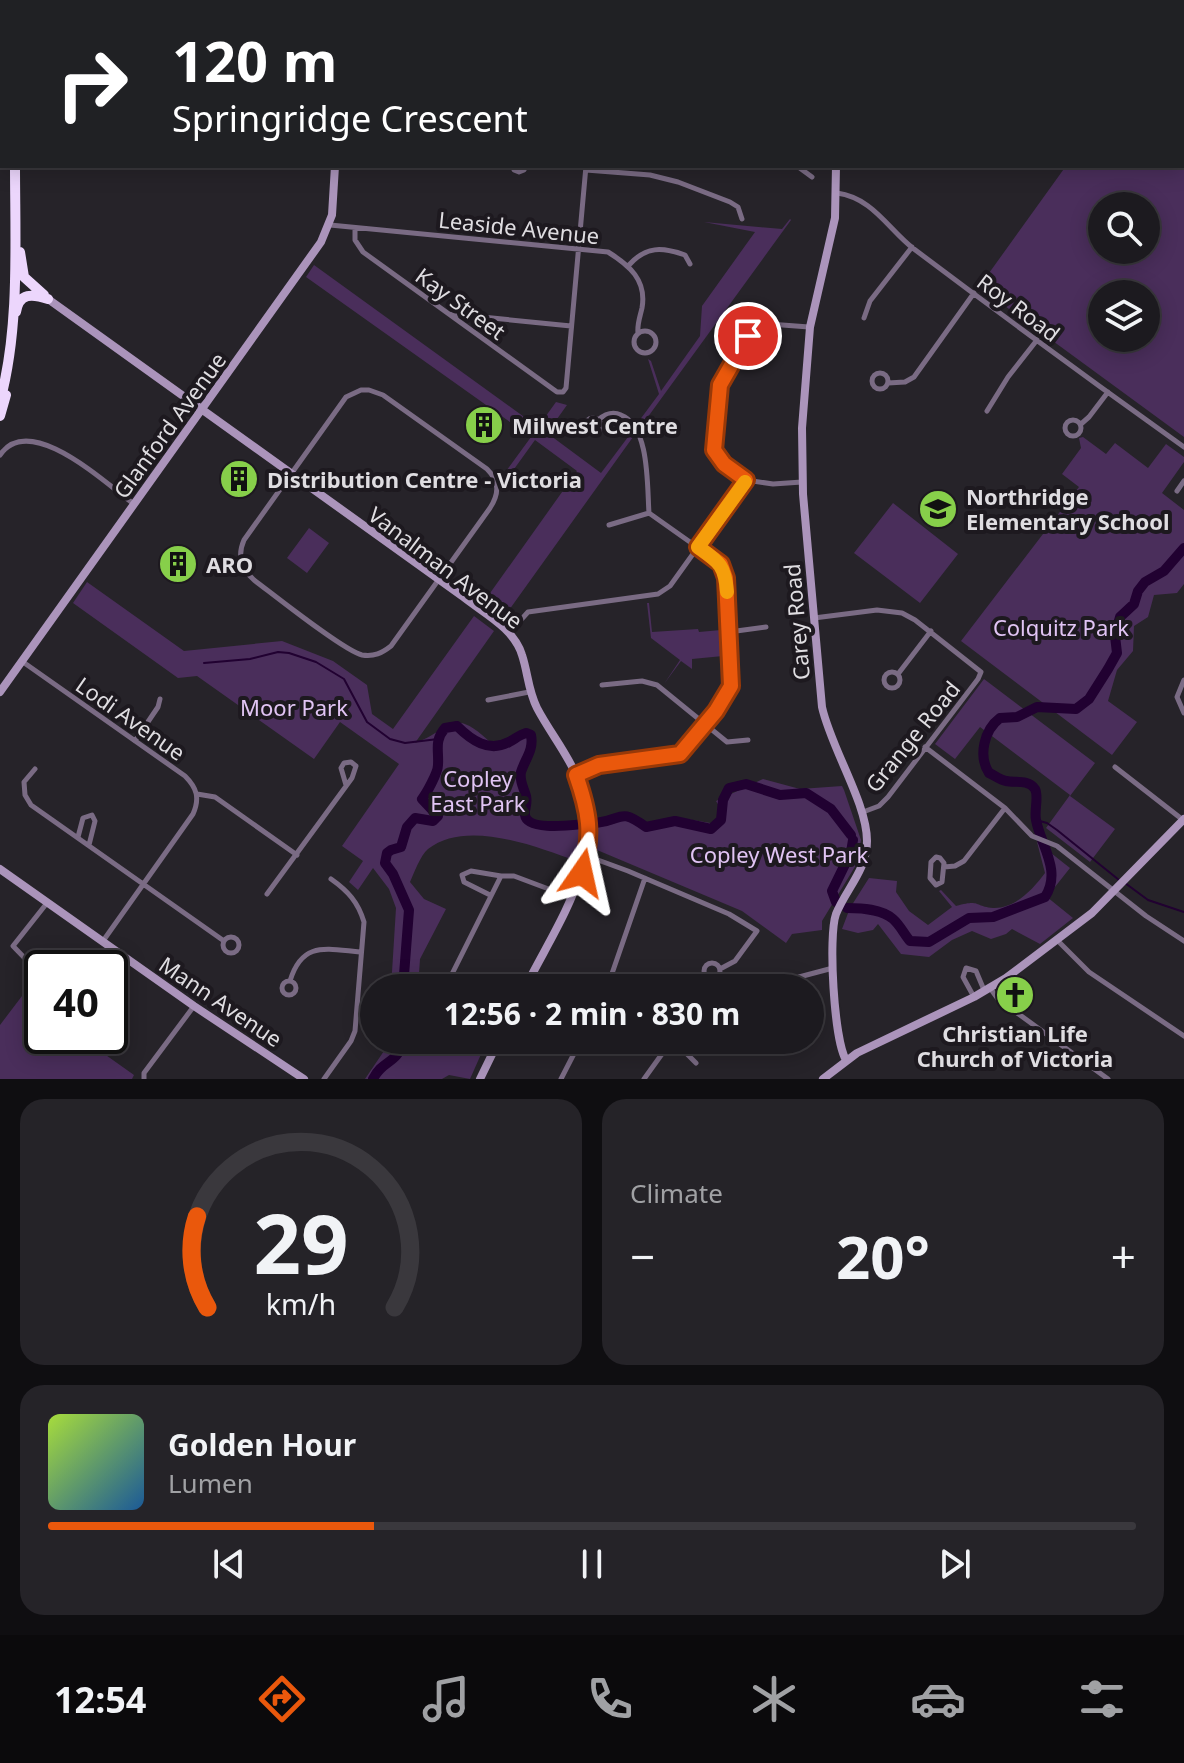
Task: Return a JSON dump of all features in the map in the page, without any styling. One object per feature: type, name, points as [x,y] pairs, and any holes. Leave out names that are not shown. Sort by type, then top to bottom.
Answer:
[{"type":"highway","points":[[17,168],[21,269],[28,282],[48,299]]},
{"type":"highway","points":[[0,401],[6,376],[11,323],[17,168]]},
{"type":"highway","points":[[0,416],[11,371],[17,306],[26,296],[34,294],[48,299]]},
{"type":"street","name":"Glanford Avenue","points":[[0,692],[321,242],[330,225],[335,168]]},
{"type":"street","points":[[450,314],[571,326],[586,168],[650,175],[678,182],[730,202],[738,207],[742,219]]},
{"type":"street","points":[[800,168],[812,177]]},
{"type":"street","name":"Carey Road","points":[[836,168],[835,218],[810,327],[802,428],[802,482],[825,719],[862,812],[867,837],[860,870],[833,924],[839,1037],[846,1060]]},
{"type":"street","name":"Roy Road","points":[[837,193],[871,207],[912,247],[1184,447]]},
{"type":"street","name":"Leaside Avenue","points":[[330,225],[579,248],[608,252],[629,265]]},
{"type":"street","name":"Kay Street","points":[[355,228],[355,240],[363,252],[557,392],[563,392],[566,388],[571,326]]},
{"type":"street","points":[[864,318],[870,301],[912,247]]},
{"type":"street","points":[[638,333],[653,334],[657,338],[649,353],[636,349],[642,290],[629,265],[639,254],[652,249],[685,255],[690,264]]},
{"type":"street","points":[[888,383],[905,382],[914,377],[974,293]]},
{"type":"street","name":"Vanalman Avenue","points":[[48,299],[509,633],[523,655],[529,692],[576,775],[588,810],[590,831],[587,856],[532,974]]},
{"type":"street","points":[[802,482],[773,484],[746,480],[724,464],[714,450],[720,385],[748,336],[769,324],[810,327]]},
{"type":"street","points":[[987,411],[1008,377],[1037,340]]},
{"type":"street","points":[[369,390],[383,395],[487,469],[497,486],[497,498],[385,651],[371,656],[351,650],[254,580],[241,562],[244,540],[291,474],[346,397],[369,390]]},
{"type":"street","points":[[1081,424],[1108,392]]},
{"type":"street","points":[[598,420],[608,414],[620,414],[636,428],[645,459],[649,513]]},
{"type":"street","points":[[0,455],[20,440],[56,448],[134,504]]},
{"type":"street","points":[[509,633],[528,612],[658,594],[670,586],[746,480]]},
{"type":"street","points":[[1177,491],[1184,481]]},
{"type":"street","points":[[609,525],[649,513]]},
{"type":"street","points":[[576,775],[599,765],[680,754],[726,697],[731,686],[726,578],[721,564],[649,513]]},
{"type":"street","points":[[813,618],[886,610],[909,616],[931,631],[898,674]]},
{"type":"street","points":[[729,632],[766,627]]},
{"type":"street","name":"Grange Road","points":[[862,812],[884,802],[981,672],[931,631]]},
{"type":"street","name":"Lodi Avenue","points":[[22,661],[185,776],[197,794],[215,797],[297,855]]},
{"type":"street","points":[[1184,680],[1177,697],[1184,713]]},
{"type":"street","points":[[602,685],[642,681],[657,685],[727,742],[748,740]]},
{"type":"street","points":[[488,700],[529,692]]},
{"type":"street","points":[[135,741],[160,699]]},
{"type":"street","points":[[925,747],[1005,808],[1027,831],[1047,842],[1184,941]]},
{"type":"street","points":[[823,1079],[846,1060],[987,990],[1057,940],[1115,891],[1184,819],[1115,767]]},
{"type":"street","points":[[35,769],[24,782],[27,800],[224,941]]},
{"type":"street","points":[[267,894],[346,785]]},
{"type":"street","points":[[103,941],[193,814],[197,794]]},
{"type":"street","points":[[944,867],[964,861],[1005,808]]},
{"type":"street","points":[[78,837],[83,818],[92,815],[95,821],[89,845]]},
{"type":"street","points":[[587,856],[744,921],[757,931],[735,961],[720,969]]},
{"type":"street","points":[[940,858],[944,867],[942,882],[933,884],[930,878],[932,860],[940,858]]},
{"type":"street","name":"Mann Avenue","points":[[0,869],[194,1006],[304,1079]]},
{"type":"street","points":[[490,895],[468,885],[462,875],[471,871],[514,876],[570,897]]},
{"type":"street","points":[[452,974],[501,876]]},
{"type":"street","points":[[612,974],[645,878]]},
{"type":"street","points":[[324,1079],[355,1031],[364,922],[360,908],[349,892],[331,879]]},
{"type":"street","points":[[24,957],[13,946],[47,902]]},
{"type":"street","points":[[1057,940],[1063,949],[1102,982],[1184,1036]]},
{"type":"street","points":[[290,981],[300,961],[316,949],[360,952]]},
{"type":"street","points":[[810,974],[834,967]]},
{"type":"street","points":[[974,997],[963,977],[966,968],[976,971],[987,990],[998,999],[1108,1079]]},
{"type":"street","points":[[144,1079],[144,1073],[194,1006]]},
{"type":"street","points":[[480,1079],[492,1054]]},
{"type":"street","points":[[561,1079],[574,1054]]},
{"type":"street","points":[[644,1079],[662,1054]]},
{"type":"street","points":[[687,1054],[696,1063]]},
{"type":"green space","points":[[1065,168],[1184,168],[1184,437],[979,287]]},
{"type":"green space","points":[[790,219],[642,425],[639,421],[659,394],[648,359],[661,391],[700,336],[702,306],[755,232],[704,222],[782,229]]},
{"type":"green space","points":[[314,265],[538,427],[556,402],[567,405],[547,433],[601,473],[631,433],[633,437],[504,617],[483,603],[577,471],[535,440],[504,483],[501,478],[531,437],[306,277]]},
{"type":"green space","name":"Colquitz Park","points":[[1083,437],[1106,454],[1115,443],[1148,468],[1166,444],[1184,457],[1184,462],[1162,493],[1184,510],[1184,584],[1177,593],[1154,595],[1148,617],[1134,626],[1133,651],[1117,670],[1108,701],[1137,722],[1112,755],[961,641],[1079,487],[1062,474],[1081,448],[1079,438]]},
{"type":"green space","points":[[893,503],[958,554],[920,603],[854,553]]},
{"type":"green space","points":[[309,528],[329,543],[307,573],[287,558]]},
{"type":"green space","points":[[87,582],[184,651],[282,641],[333,661],[367,685],[372,714],[393,729],[474,616],[494,631],[415,743],[459,723],[467,725],[491,743],[524,735],[531,744],[519,776],[524,813],[530,820],[556,826],[581,821],[576,861],[521,843],[481,836],[444,840],[428,849],[410,882],[424,899],[446,909],[420,959],[419,974],[392,974],[396,908],[389,889],[373,868],[358,890],[349,882],[363,861],[342,846],[399,764],[340,722],[314,759],[197,676],[178,678],[73,603]]},
{"type":"green space","points":[[647,603],[652,632],[721,630],[723,656],[692,659],[692,669],[681,661],[664,684],[680,660],[651,638]]},
{"type":"green space","name":"Colquitz Park","points":[[984,679],[1095,763],[1070,796],[1115,829],[1090,862],[1046,828],[1070,795],[980,727],[955,759],[935,744]]},
{"type":"green space","name":"Copley West Park","points":[[763,779],[800,789],[842,786],[844,790],[861,840],[856,865],[822,921],[822,930],[792,934],[786,943],[742,911],[597,850],[598,825],[613,824],[626,817],[645,828],[658,821],[681,818],[716,824],[721,809],[716,801]]},
{"type":"green space","points":[[1037,842],[1070,868],[1047,897],[1073,918],[1040,944],[1012,929],[991,939],[972,931],[952,940],[929,957],[901,954],[878,924],[873,930],[858,933],[842,929],[850,908],[869,878],[897,881],[896,892],[909,911],[928,925],[952,907],[941,890],[956,906],[970,903],[993,908],[1016,902],[1045,873]]},
{"type":"green space","points":[[22,996],[24,1054],[104,1054],[134,1075],[132,1079],[0,1079],[0,1025]]},
{"type":"green space","points":[[382,1054],[481,1054],[470,1079],[449,1075],[442,1079],[365,1079]]},
{"type":"waterway","points":[[847,908],[883,913],[895,921],[910,941],[929,942],[969,918],[993,917],[1045,897],[1050,887],[1051,868],[1036,820],[1035,789],[1029,784],[1004,780],[989,773],[983,751],[987,736],[1000,718],[1017,717],[1037,707],[1076,709],[1089,699],[1117,653],[1115,636],[1120,617],[1134,604],[1145,582],[1164,571],[1184,548]]},
{"type":"waterway","points":[[204,663],[289,653],[316,662],[344,679],[367,722],[390,739],[405,743],[438,739]]},
{"type":"waterway","points":[[404,974],[409,910],[385,863],[387,853],[401,847],[407,827],[415,818],[433,821],[438,816],[422,799],[436,773],[438,741],[445,728],[457,726],[474,740],[494,746],[526,733],[531,735],[530,750],[521,775],[526,799],[525,815],[528,820],[541,825],[584,824]]},
{"type":"waterway","points":[[596,823],[625,816],[646,827],[675,821],[711,829],[721,820],[723,800],[729,788],[746,784],[780,795],[806,793],[831,809],[851,835]]},
{"type":"waterway","points":[[1036,820],[1057,830],[1119,880]]},
{"type":"waterway","points":[[836,902],[832,891],[851,852],[853,840]]},
{"type":"waterway","points":[[1125,883],[1148,900],[1184,912]]},
{"type":"waterway","points":[[373,1079],[398,1054]]},
{"type":"slow traffic","points":[[727,592],[721,564],[698,547],[745,482]]},
{"type":"place","name":"Milwest Centre","points":[[484,425]]},
{"type":"place","name":"Distribution Centre - Victoria","points":[[239,479]]},
{"type":"place","name":"Northridge Elementary School","points":[[938,509]]},
{"type":"place","name":"ARO","points":[[178,564]]},
{"type":"place","name":"Christian Life Church of Victoria","points":[[1015,995]]},
{"type":"route","points":[[582,873],[590,831],[588,810],[576,775],[599,765],[680,754],[716,711],[731,686],[726,578],[721,564],[698,547],[746,480],[724,464],[714,450],[720,385],[748,336]]},
{"type":"park label","name":"Moor Park","points":[[294,707]]},
{"type":"park label","name":"Copley East Park","points":[[478,790]]}]
